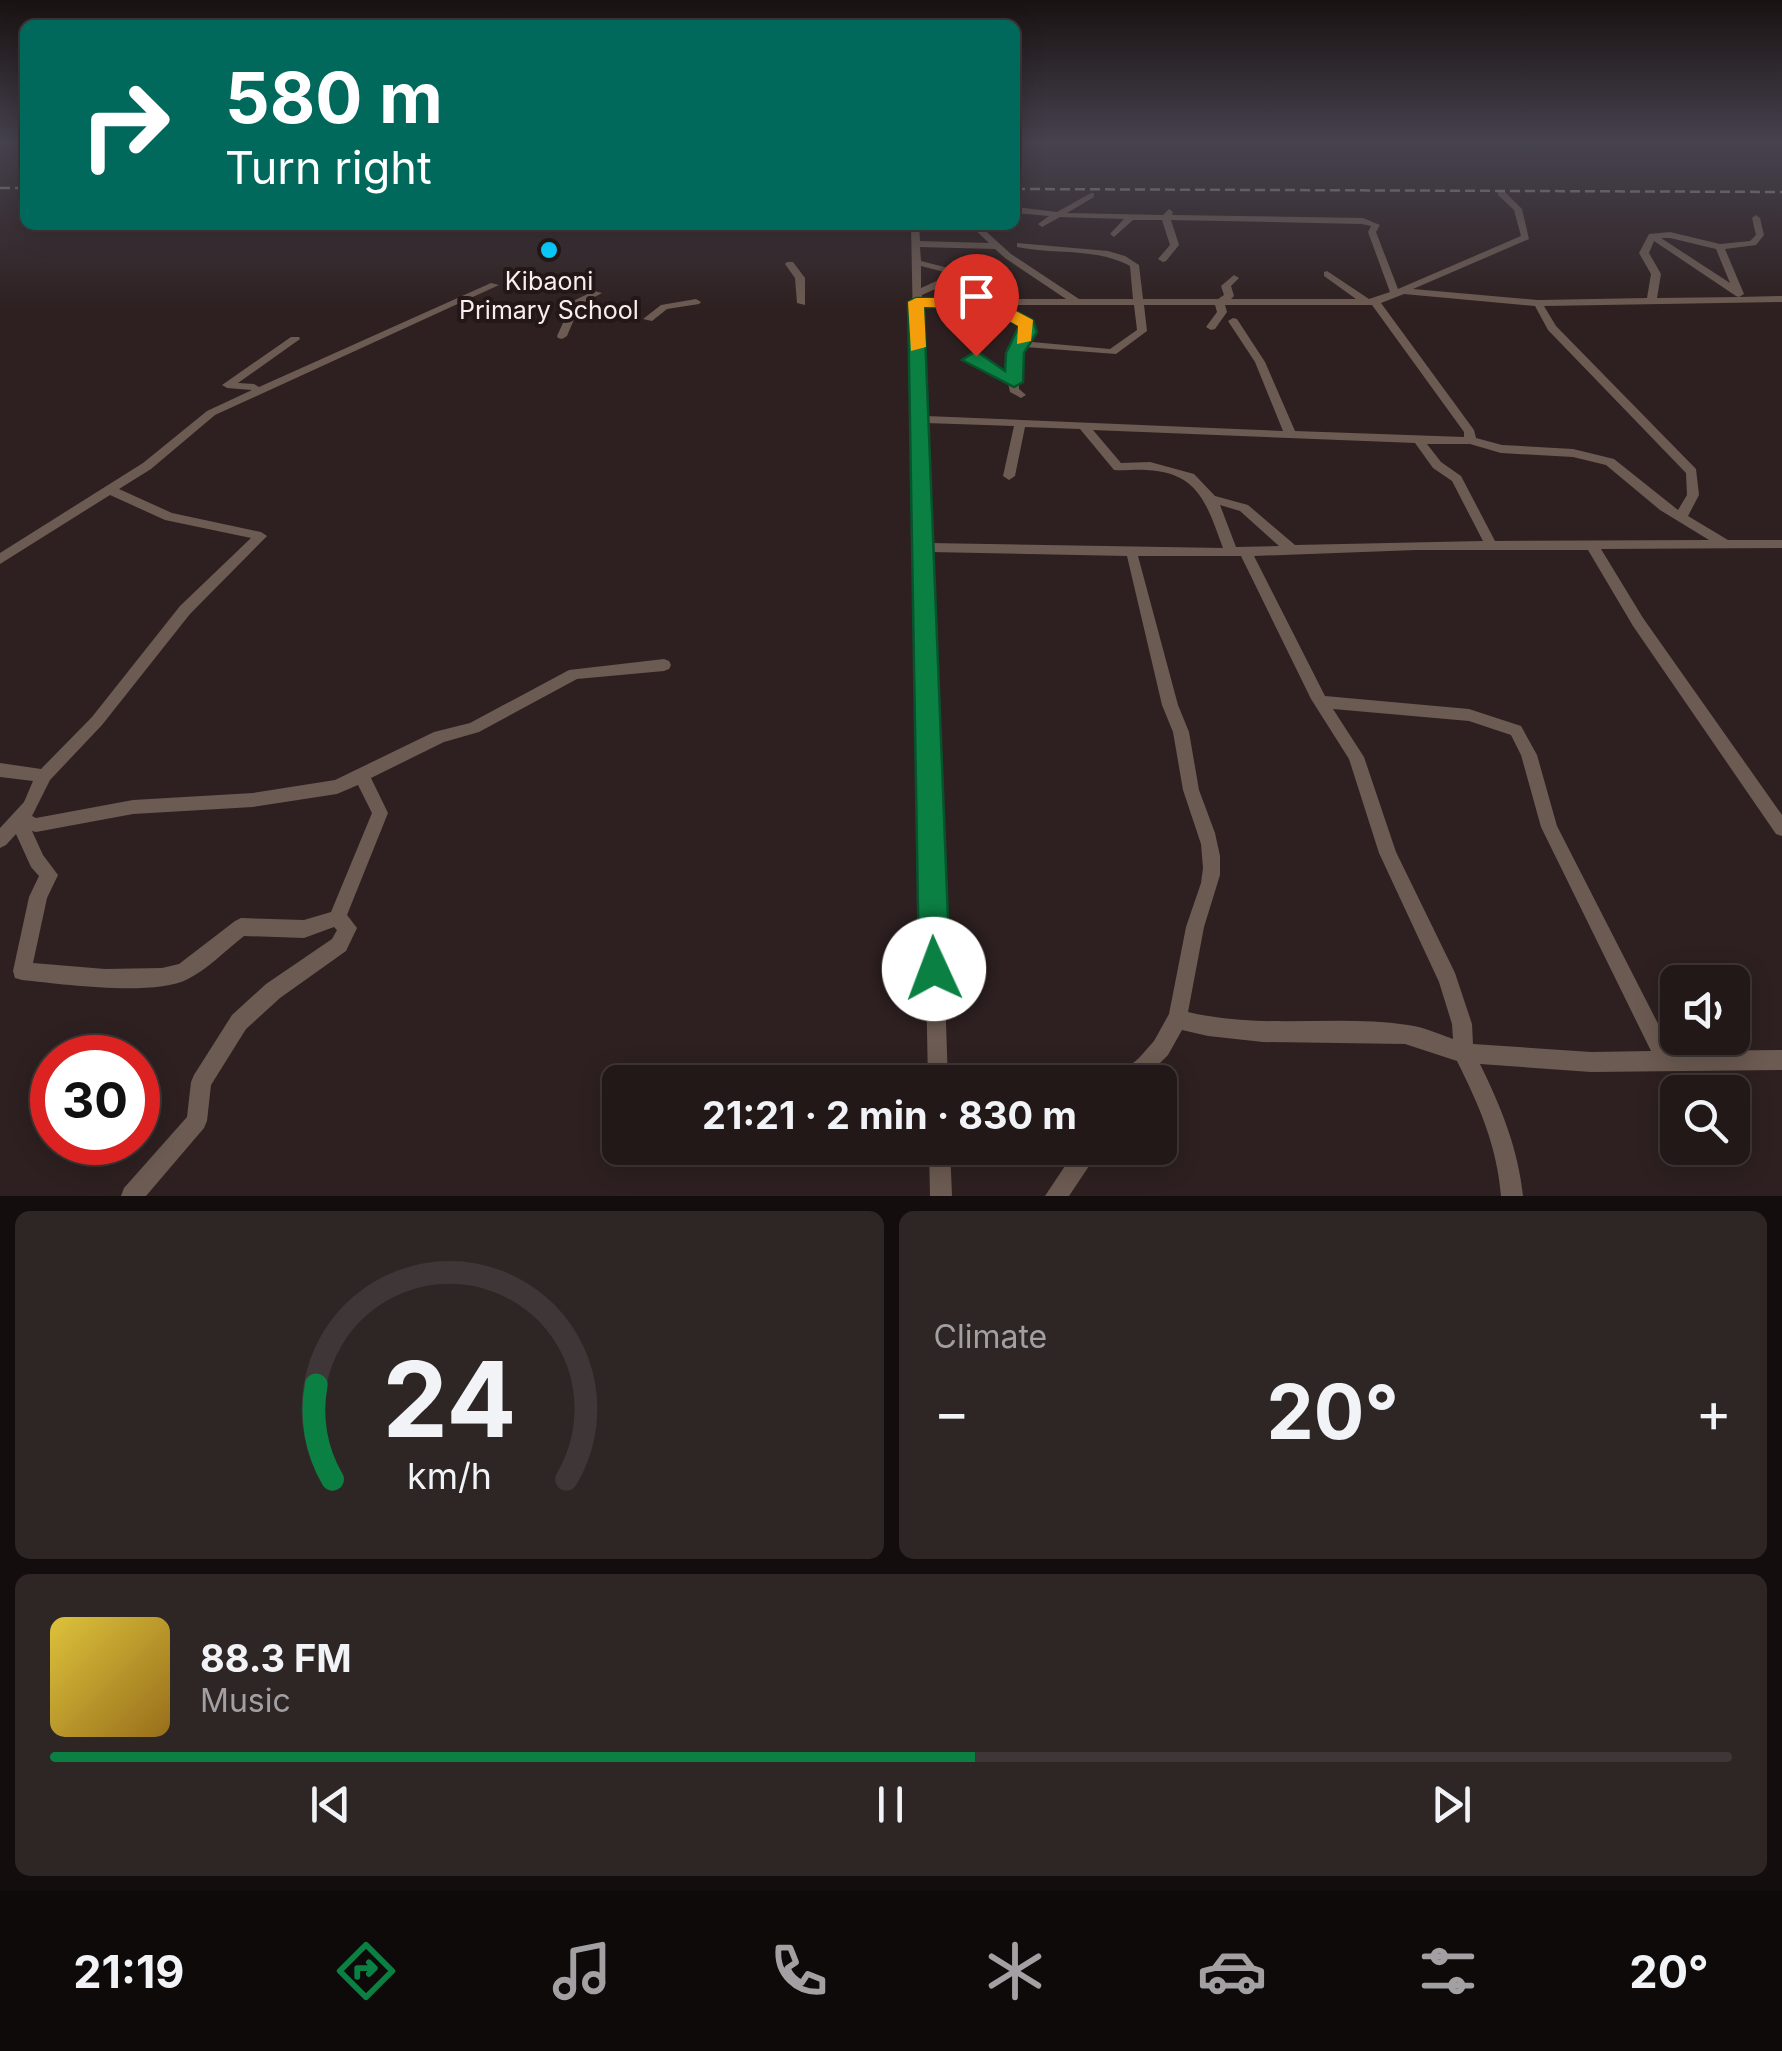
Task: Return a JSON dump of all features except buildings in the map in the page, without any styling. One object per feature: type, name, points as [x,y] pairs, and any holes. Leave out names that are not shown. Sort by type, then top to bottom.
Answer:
[{"type":"street","points":[[1042,224],[1084,198]]},
{"type":"street","points":[[916,298],[991,303],[1371,302],[1526,237],[1518,209],[1506,198]]},
{"type":"street","points":[[1020,210],[1130,218],[1170,214],[1338,219],[1376,224],[1372,232],[1394,291]]},
{"type":"street","points":[[1163,259],[1175,245],[1170,214]]},
{"type":"street","points":[[1114,234],[1130,218]]},
{"type":"street","points":[[1652,236],[1670,235],[1720,247],[1753,243],[1760,234],[1756,218]]},
{"type":"street","points":[[915,230],[937,1065]]},
{"type":"street","points":[[978,230],[992,246],[1078,303],[1102,311]]},
{"type":"street","points":[[1652,236],[1740,295]]},
{"type":"street","points":[[1652,236],[1644,252],[1656,274],[1652,299]]},
{"type":"street","points":[[915,244],[992,246]]},
{"type":"street","points":[[986,282],[983,264],[992,246]]},
{"type":"street","points":[[1020,246],[1091,251],[1134,265],[1142,332],[1112,352],[1029,345],[1023,340]]},
{"type":"street","points":[[1720,247],[1740,295]]},
{"type":"street","points":[[916,262],[986,282],[996,292],[991,303]]},
{"type":"street","points":[[790,264],[800,278],[802,303]]},
{"type":"street","points":[[916,298],[983,264]]},
{"type":"street","points":[[1328,274],[1371,302],[1464,423],[1470,440]]},
{"type":"street","points":[[1219,303],[1229,296],[1226,286],[1234,278]]},
{"type":"street","points":[[0,558],[110,490],[211,413],[494,285]]},
{"type":"street","points":[[1394,291],[1538,303],[1740,295],[1782,299]]},
{"type":"street","points":[[562,336],[576,303],[597,294]]},
{"type":"street","points":[[648,319],[664,306],[696,302]]},
{"type":"street","points":[[991,303],[1027,324],[1015,353],[1014,390],[1021,395]]},
{"type":"street","points":[[1211,327],[1222,312],[1219,303]]},
{"type":"street","points":[[1538,303],[1552,328],[1692,472],[1693,494],[1680,517]]},
{"type":"street","points":[[1233,321],[1260,362],[1291,436]]},
{"type":"street","points":[[279,382],[242,388],[227,385],[295,339]]},
{"type":"street","points":[[976,356],[970,360],[1014,382]]},
{"type":"street","points":[[919,419],[1470,440],[1501,449],[1600,458],[1622,469],[1680,517],[1727,545]]},
{"type":"street","points":[[1009,476],[1020,423]]},
{"type":"street","points":[[1083,425],[1118,467],[1170,470],[1190,477],[1211,499],[1356,758],[1388,853],[1448,980],[1462,1024],[1464,1053],[1500,1127],[1511,1168],[1512,1196]]},
{"type":"street","points":[[1418,440],[1437,465],[1457,480],[1490,545]]},
{"type":"street","points":[[0,840],[30,807],[44,776],[97,721],[185,610],[260,536],[169,517],[110,490]]},
{"type":"street","points":[[1211,499],[1244,508],[1292,550]]},
{"type":"street","points":[[922,548],[1239,553],[1490,545],[1782,544]]},
{"type":"street","points":[[1592,546],[1638,622],[1782,828]]},
{"type":"street","points":[[1132,558],[1170,705],[1183,727],[1188,781],[1208,833],[1212,869],[1196,924],[1180,1020],[1150,1065]]},
{"type":"street","points":[[18,820],[36,825],[133,808],[253,800],[337,787],[440,737],[474,728],[574,674],[664,665]]},
{"type":"street","points":[[1322,702],[1469,715],[1516,730],[1530,755],[1549,828],[1667,1062]]},
{"type":"street","points":[[0,770],[44,776]]},
{"type":"street","points":[[337,918],[380,814],[361,775]]},
{"type":"street","points":[[18,820],[37,861],[49,875],[38,897],[22,971],[162,978],[183,972],[241,927],[304,928],[337,918]]},
{"type":"street","points":[[132,1196],[196,1121],[201,1082],[239,1022],[273,991],[339,945],[348,928],[337,918]]},
{"type":"street","points":[[1180,1020],[1216,1031],[1409,1034],[1464,1053],[1667,1062],[1782,1060]]},
{"type":"street","points":[[941,1165],[943,1195]]},
{"type":"street","points":[[1056,1196],[1078,1165]]},
{"type":"slow traffic","points":[[917,347],[916,302],[991,303],[1027,324],[1023,341]]},
{"type":"place","name":"Kibaoni Primary School","points":[[549,250]]},
{"type":"route","points":[[934,969],[916,302],[991,303],[1027,324],[1028,332],[1015,353],[1014,382],[970,360],[976,356]]}]
